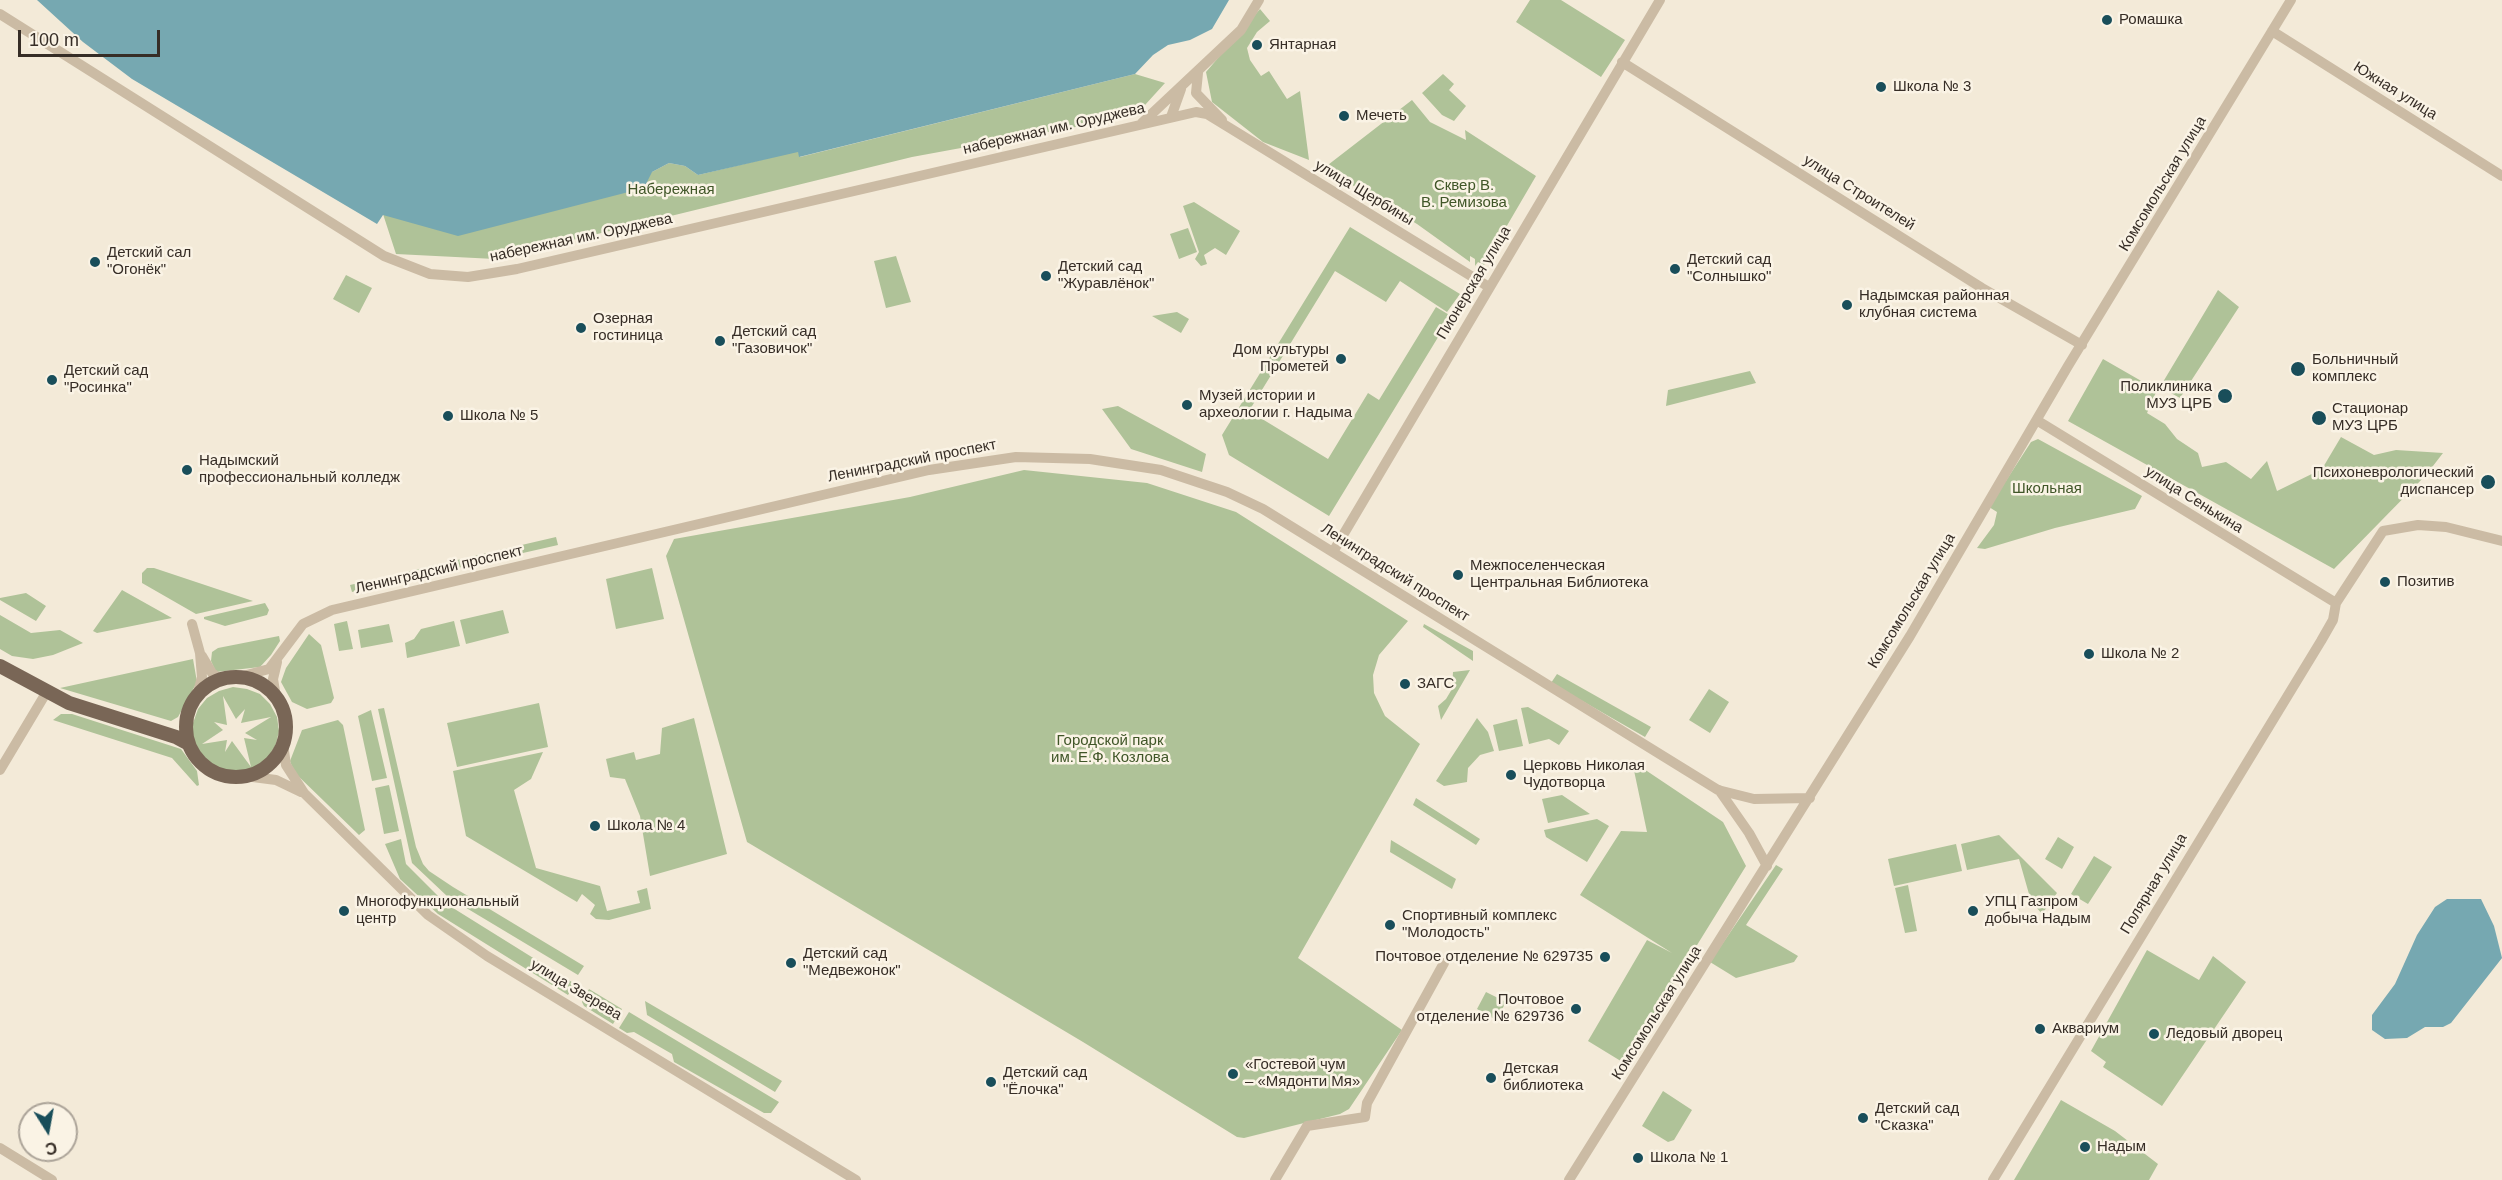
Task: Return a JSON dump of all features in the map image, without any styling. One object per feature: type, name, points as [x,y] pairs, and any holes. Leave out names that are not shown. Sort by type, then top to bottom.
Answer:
[{"type":"main road","points":[[0,666],[46,693],[189,744]]},
{"type":"main road","points":[[239,677],[259,682],[276,697],[285,718],[283,744],[268,765],[245,776],[222,775],[211,770],[195,754],[189,744],[188,715],[197,696],[208,686],[221,680],[239,677]]},
{"type":"main road","points":[[151,730],[174,724],[188,715]]},
{"type":"street","points":[[1141,124],[1241,30],[1259,0]]},
{"type":"street","name":"Пионерская улица","points":[[1333,552],[1660,0]]},
{"type":"street","name":"Комсомольская улица","points":[[1569,1180],[1810,798],[2291,0]]},
{"type":"street","name":"набережная им. Оруджева","points":[[0,14],[384,256],[406,266],[452,277],[478,276],[528,267],[1172,117],[1202,112],[1225,125]]},
{"type":"street","name":"Южная улица","points":[[2272,30],[2502,176]]},
{"type":"street","name":"улица Строителей","points":[[1622,63],[1982,288],[2082,345]]},
{"type":"street","points":[[1199,70],[1195,80],[1196,93],[1214,109],[1225,125]]},
{"type":"street","points":[[1172,117],[1176,99],[1186,83]]},
{"type":"street","name":"улица Щербины","points":[[1225,125],[1489,287]]},
{"type":"street","name":"улица Сенькина","points":[[2038,421],[2336,603]]},
{"type":"street","name":"Ленинградский проспект","points":[[277,661],[293,634],[303,624],[332,610],[891,478],[987,459],[1052,456],[1130,464],[1161,470],[1245,500],[1718,790]]},
{"type":"street","points":[[2336,603],[2383,531],[2418,525],[2446,527],[2502,541]]},
{"type":"street","name":"Полярная улица","points":[[1993,1180],[2321,641],[2333,620],[2336,603]]},
{"type":"street","points":[[192,624],[207,667],[221,680]]},
{"type":"street","points":[[197,696],[202,677],[201,653]]},
{"type":"street","points":[[239,677],[263,673],[277,661]]},
{"type":"street","points":[[276,697],[273,679],[277,661]]},
{"type":"street","points":[[0,770],[46,693]]},
{"type":"street","name":"улица Зверева","points":[[283,744],[286,765],[304,793],[416,904],[462,939],[856,1180]]},
{"type":"street","name":"улица Зверева","points":[[245,776],[276,780],[304,793]]},
{"type":"street","points":[[1718,790],[1754,799],[1810,798]]},
{"type":"street","points":[[1718,790],[1749,833],[1767,866]]},
{"type":"street","points":[[1275,1180],[1307,1126],[1365,1117],[1367,1103],[1444,963]]},
{"type":"street","points":[[0,1149],[52,1180]]},
{"type":"green space","points":[[1530,0],[1561,0],[1625,40],[1601,77],[1516,22]]},
{"type":"green space","points":[[1260,9],[1270,21],[1257,32],[1247,48],[1250,60],[1261,76],[1269,71],[1287,99],[1300,91],[1309,160],[1263,142],[1212,102],[1206,72]]},
{"type":"green space","name":"Набережная","points":[[1135,74],[1165,83],[1135,116],[912,157],[495,259],[396,254],[383,214],[411,221],[652,172],[669,163],[685,166],[698,175],[798,151],[800,157]]},
{"type":"green space","points":[[1443,74],[1454,84],[1449,90],[1466,106],[1454,121],[1442,115],[1422,93]]},
{"type":"green space","name":"Сквер В. В. Ремизова","points":[[1412,100],[1430,122],[1466,140],[1465,130],[1536,176],[1484,265],[1478,262],[1475,266],[1475,259],[1470,256],[1470,262],[1417,224],[1324,168]]},
{"type":"green space","points":[[1194,202],[1240,231],[1226,255],[1215,248],[1204,255],[1207,264],[1201,266],[1195,259],[1199,252],[1183,206]]},
{"type":"green space","points":[[1350,227],[1460,294],[1447,312],[1400,281],[1386,302],[1335,271],[1249,411],[1328,459],[1368,393],[1379,400],[1436,307],[1451,316],[1329,516],[1229,455],[1222,435]]},
{"type":"green space","points":[[1188,228],[1197,252],[1179,259],[1170,234]]},
{"type":"green space","points":[[896,256],[911,302],[886,308],[874,261]]},
{"type":"green space","points":[[346,275],[372,288],[359,313],[333,299]]},
{"type":"green space","points":[[2218,290],[2239,307],[2180,398],[2160,387]]},
{"type":"green space","points":[[1177,312],[1189,319],[1181,333],[1152,316]]},
{"type":"green space","points":[[2103,359],[2157,390],[2147,413],[2165,424],[2177,439],[2198,453],[2202,467],[2226,462],[2251,479],[2267,461],[2277,491],[2322,469],[2341,437],[2374,455],[2396,450],[2443,453],[2426,475],[2334,569],[2068,421]]},
{"type":"green space","points":[[1750,371],[1756,383],[1666,406],[1668,390]]},
{"type":"green space","points":[[1118,406],[1206,454],[1202,472],[1131,449],[1102,409]]},
{"type":"green space","name":"Школьная","points":[[2038,439],[2142,496],[2135,509],[2055,528],[1985,549],[1977,548],[1994,525],[1997,512],[1989,507],[2031,442]]},
{"type":"green space","name":"Городской парк им. Е.Ф. Козлова","points":[[1024,470],[1147,483],[1236,512],[1408,621],[1379,655],[1373,675],[1374,693],[1385,716],[1420,744],[1298,958],[1402,1030],[1349,1109],[1340,1114],[1244,1138],[1237,1137],[1083,1042],[747,842],[666,556],[674,539],[910,497]]},
{"type":"green space","points":[[556,537],[558,545],[352,592],[350,585]]},
{"type":"green space","points":[[147,568],[154,568],[253,601],[196,614],[142,583],[142,573]]},
{"type":"green space","points":[[652,568],[664,619],[616,629],[606,579]]},
{"type":"green space","points":[[122,590],[172,618],[97,633],[93,631]]},
{"type":"green space","points":[[26,593],[46,606],[36,621],[0,600],[0,598]]},
{"type":"green space","points":[[265,603],[269,610],[267,615],[225,626],[204,619],[204,617]]},
{"type":"green space","points":[[503,610],[509,633],[466,644],[460,620]]},
{"type":"green space","points":[[0,615],[31,633],[60,630],[83,643],[53,655],[33,659],[12,656],[0,649]]},
{"type":"green space","points":[[347,621],[353,649],[339,651],[334,624]]},
{"type":"green space","points":[[454,621],[460,646],[407,658],[405,643],[414,639],[421,629]]},
{"type":"green space","points":[[389,624],[393,642],[361,648],[358,630]]},
{"type":"green space","points":[[1424,624],[1473,651],[1473,661],[1423,627]]},
{"type":"green space","points":[[309,634],[321,645],[334,698],[331,703],[307,709],[292,702],[281,682],[286,668]]},
{"type":"green space","points":[[279,636],[280,641],[260,667],[216,672],[211,661],[212,652],[218,648]]},
{"type":"green space","points":[[193,659],[197,682],[178,717],[171,721],[60,688]]},
{"type":"green space","points":[[1470,670],[1441,720],[1438,706],[1452,689],[1453,672]]},
{"type":"green space","points":[[1557,674],[1651,727],[1645,737],[1551,683]]},
{"type":"green space","points":[[233,687],[260,694],[270,704],[277,717],[279,731],[276,744],[269,757],[259,766],[246,772],[232,773],[218,769],[206,761],[193,737],[193,723],[198,709],[207,698]],"holes":[[[223,696],[236,719],[245,709],[241,723],[271,717],[245,733],[257,740],[244,738],[251,767],[232,741],[225,752],[227,740],[202,744],[223,730],[214,722],[227,725]]]},
{"type":"green space","points":[[1709,689],[1729,702],[1710,733],[1689,720]]},
{"type":"green space","points":[[539,703],[548,747],[457,767],[447,723]]},
{"type":"green space","points":[[1528,707],[1569,731],[1559,745],[1549,739],[1529,744],[1521,708]]},
{"type":"green space","points":[[384,708],[416,847],[423,864],[429,871],[453,887],[584,966],[578,975],[448,897],[412,863],[378,709]]},
{"type":"green space","points":[[371,710],[387,778],[372,781],[358,716]]},
{"type":"green space","points":[[61,714],[72,714],[181,749],[197,771],[199,785],[197,786],[172,758],[53,720]]},
{"type":"green space","points":[[694,718],[727,854],[650,876],[640,816],[625,779],[610,777],[606,759],[634,752],[636,760],[660,754],[662,728]]},
{"type":"green space","points":[[1477,718],[1488,732],[1494,751],[1480,755],[1468,768],[1467,782],[1444,786],[1436,781]]},
{"type":"green space","points":[[1517,719],[1523,746],[1499,751],[1493,725]]},
{"type":"green space","points":[[338,720],[343,725],[365,830],[359,835],[294,772],[290,761],[302,730]]},
{"type":"green space","points":[[543,752],[531,779],[514,790],[536,868],[600,886],[607,911],[640,903],[637,891],[647,888],[651,909],[609,920],[596,919],[590,914],[595,905],[582,894],[577,902],[466,836],[453,771]]},
{"type":"green space","points":[[1632,761],[1723,822],[1746,866],[1624,1063],[1588,1041],[1647,940],[1672,953],[1580,895],[1621,831],[1647,832]]},
{"type":"green space","points":[[389,785],[399,831],[384,834],[375,788]]},
{"type":"green space","points":[[1562,795],[1590,814],[1548,823],[1542,799]]},
{"type":"green space","points":[[1416,798],[1480,839],[1476,845],[1413,805]]},
{"type":"green space","points":[[1597,819],[1609,826],[1587,862],[1546,837],[1544,830]]},
{"type":"green space","points":[[1999,835],[2057,893],[2042,914],[2031,901],[2019,859],[1967,870],[1961,844]]},
{"type":"green space","points":[[2058,837],[2074,847],[2062,869],[2045,859]]},
{"type":"green space","points":[[401,839],[406,864],[445,903],[575,984],[568,995],[438,914],[400,879],[385,844]]},
{"type":"green space","points":[[1391,840],[1456,879],[1452,889],[1390,852]]},
{"type":"green space","points":[[1956,844],[1962,871],[1894,886],[1888,859]]},
{"type":"green space","points":[[2094,856],[2112,867],[2088,904],[2071,894]]},
{"type":"green space","points":[[1776,865],[1783,869],[1746,925],[1798,956],[1794,962],[1736,978],[1710,962]]},
{"type":"green space","points":[[1908,885],[1917,931],[1905,933],[1895,888]]},
{"type":"green space","points":[[2147,950],[2199,980],[2213,956],[2246,982],[2162,1106],[2103,1067],[2106,1062],[2091,1051]]},
{"type":"green space","points":[[589,989],[622,1009],[613,1024],[584,1006],[582,1002]]},
{"type":"green space","points":[[1486,992],[1506,1002],[1496,1020],[1477,1009]]},
{"type":"green space","points":[[645,1001],[782,1081],[775,1092],[647,1015]]},
{"type":"green space","points":[[629,1012],[779,1102],[771,1113],[764,1113],[674,1062],[672,1054],[634,1032],[627,1033],[619,1028]]},
{"type":"green space","points":[[1663,1091],[1692,1110],[1674,1140],[1668,1142],[1642,1126]]},
{"type":"green space","name":"Надым","points":[[2061,1100],[2115,1131],[2158,1164],[2149,1180],[2014,1180]]},
{"type":"water","points":[[37,0],[1229,0],[1212,29],[1190,40],[1168,45],[1153,55],[1135,74],[799,157],[798,152],[698,175],[685,166],[669,163],[652,172],[644,188],[458,236],[383,215],[377,224],[132,79],[83,42]]},
{"type":"water","points":[[2447,899],[2481,899],[2494,926],[2502,958],[2451,1023],[2443,1027],[2425,1027],[2407,1038],[2385,1039],[2372,1030],[2372,1015],[2395,984],[2417,935],[2435,907]]},
{"type":"place","name":"Ромашка","points":[[2107,20]]},
{"type":"place","name":"Янтарная","points":[[1257,45]]},
{"type":"place","name":"Школа № 3","points":[[1881,87]]},
{"type":"place","name":"Мечеть","points":[[1344,116]]},
{"type":"place","name":"Детский сал \"Огонёк\"","points":[[95,262]]},
{"type":"place","name":"Детский сад \"Солнышко\"","points":[[1675,269]]},
{"type":"place","name":"Детский сад \"Журавлёнок\"","points":[[1046,276]]},
{"type":"place","name":"Надымская районная клубная система","points":[[1847,305]]},
{"type":"place","name":"Озерная гостиница","points":[[581,328]]},
{"type":"place","name":"Детский сад \"Газовичок\"","points":[[720,341]]},
{"type":"place","name":"Дом культуры Прометей","points":[[1341,359]]},
{"type":"place","name":"Больничный комплекс","points":[[2298,369]]},
{"type":"place","name":"Детский сад \"Росинка\"","points":[[52,380]]},
{"type":"place","name":"Поликлиника МУЗ ЦРБ","points":[[2225,396]]},
{"type":"place","name":"Музей истории и археологии г. Надыма","points":[[1187,405]]},
{"type":"place","name":"Школа № 5","points":[[448,416]]},
{"type":"place","name":"Стационар МУЗ ЦРБ","points":[[2319,418]]},
{"type":"place","name":"Надымский профессиональный колледж","points":[[187,470]]},
{"type":"place","name":"Психоневрологический диспансер","points":[[2488,482]]},
{"type":"place","name":"Межпоселенческая Центральная Библиотека","points":[[1458,575]]},
{"type":"place","name":"Позитив","points":[[2385,582]]},
{"type":"place","name":"Школа № 2","points":[[2089,654]]},
{"type":"place","name":"ЗАГС","points":[[1405,684]]},
{"type":"place","name":"Церковь Николая Чудотворца","points":[[1511,775]]},
{"type":"place","name":"Школа № 4","points":[[595,826]]},
{"type":"place","name":"Многофункциональный центр","points":[[344,911]]},
{"type":"place","name":"УПЦ Газпром добыча Надым","points":[[1973,911]]},
{"type":"place","name":"Спортивный комплекс \"Молодость\"","points":[[1390,925]]},
{"type":"place","name":"Почтовое отделение № 629735","points":[[1605,957]]},
{"type":"place","name":"Детский сад \"Медвежонок\"","points":[[791,963]]},
{"type":"place","name":"Почтовое отделение № 629736","points":[[1576,1009]]},
{"type":"place","name":"Аквариум","points":[[2040,1029]]},
{"type":"place","name":"Ледовый дворец","points":[[2154,1034]]},
{"type":"place","name":"«Гостевой чум – «Мядонти Мя»","points":[[1233,1074]]},
{"type":"place","name":"Детская библиотека","points":[[1491,1078]]},
{"type":"place","name":"Детский сад \"Ёлочка\"","points":[[991,1082]]},
{"type":"place","name":"Детский сад \"Сказка\"","points":[[1863,1118]]},
{"type":"place","name":"Надым","points":[[2085,1147]]},
{"type":"place","name":"Школа № 1","points":[[1638,1158]]}]
